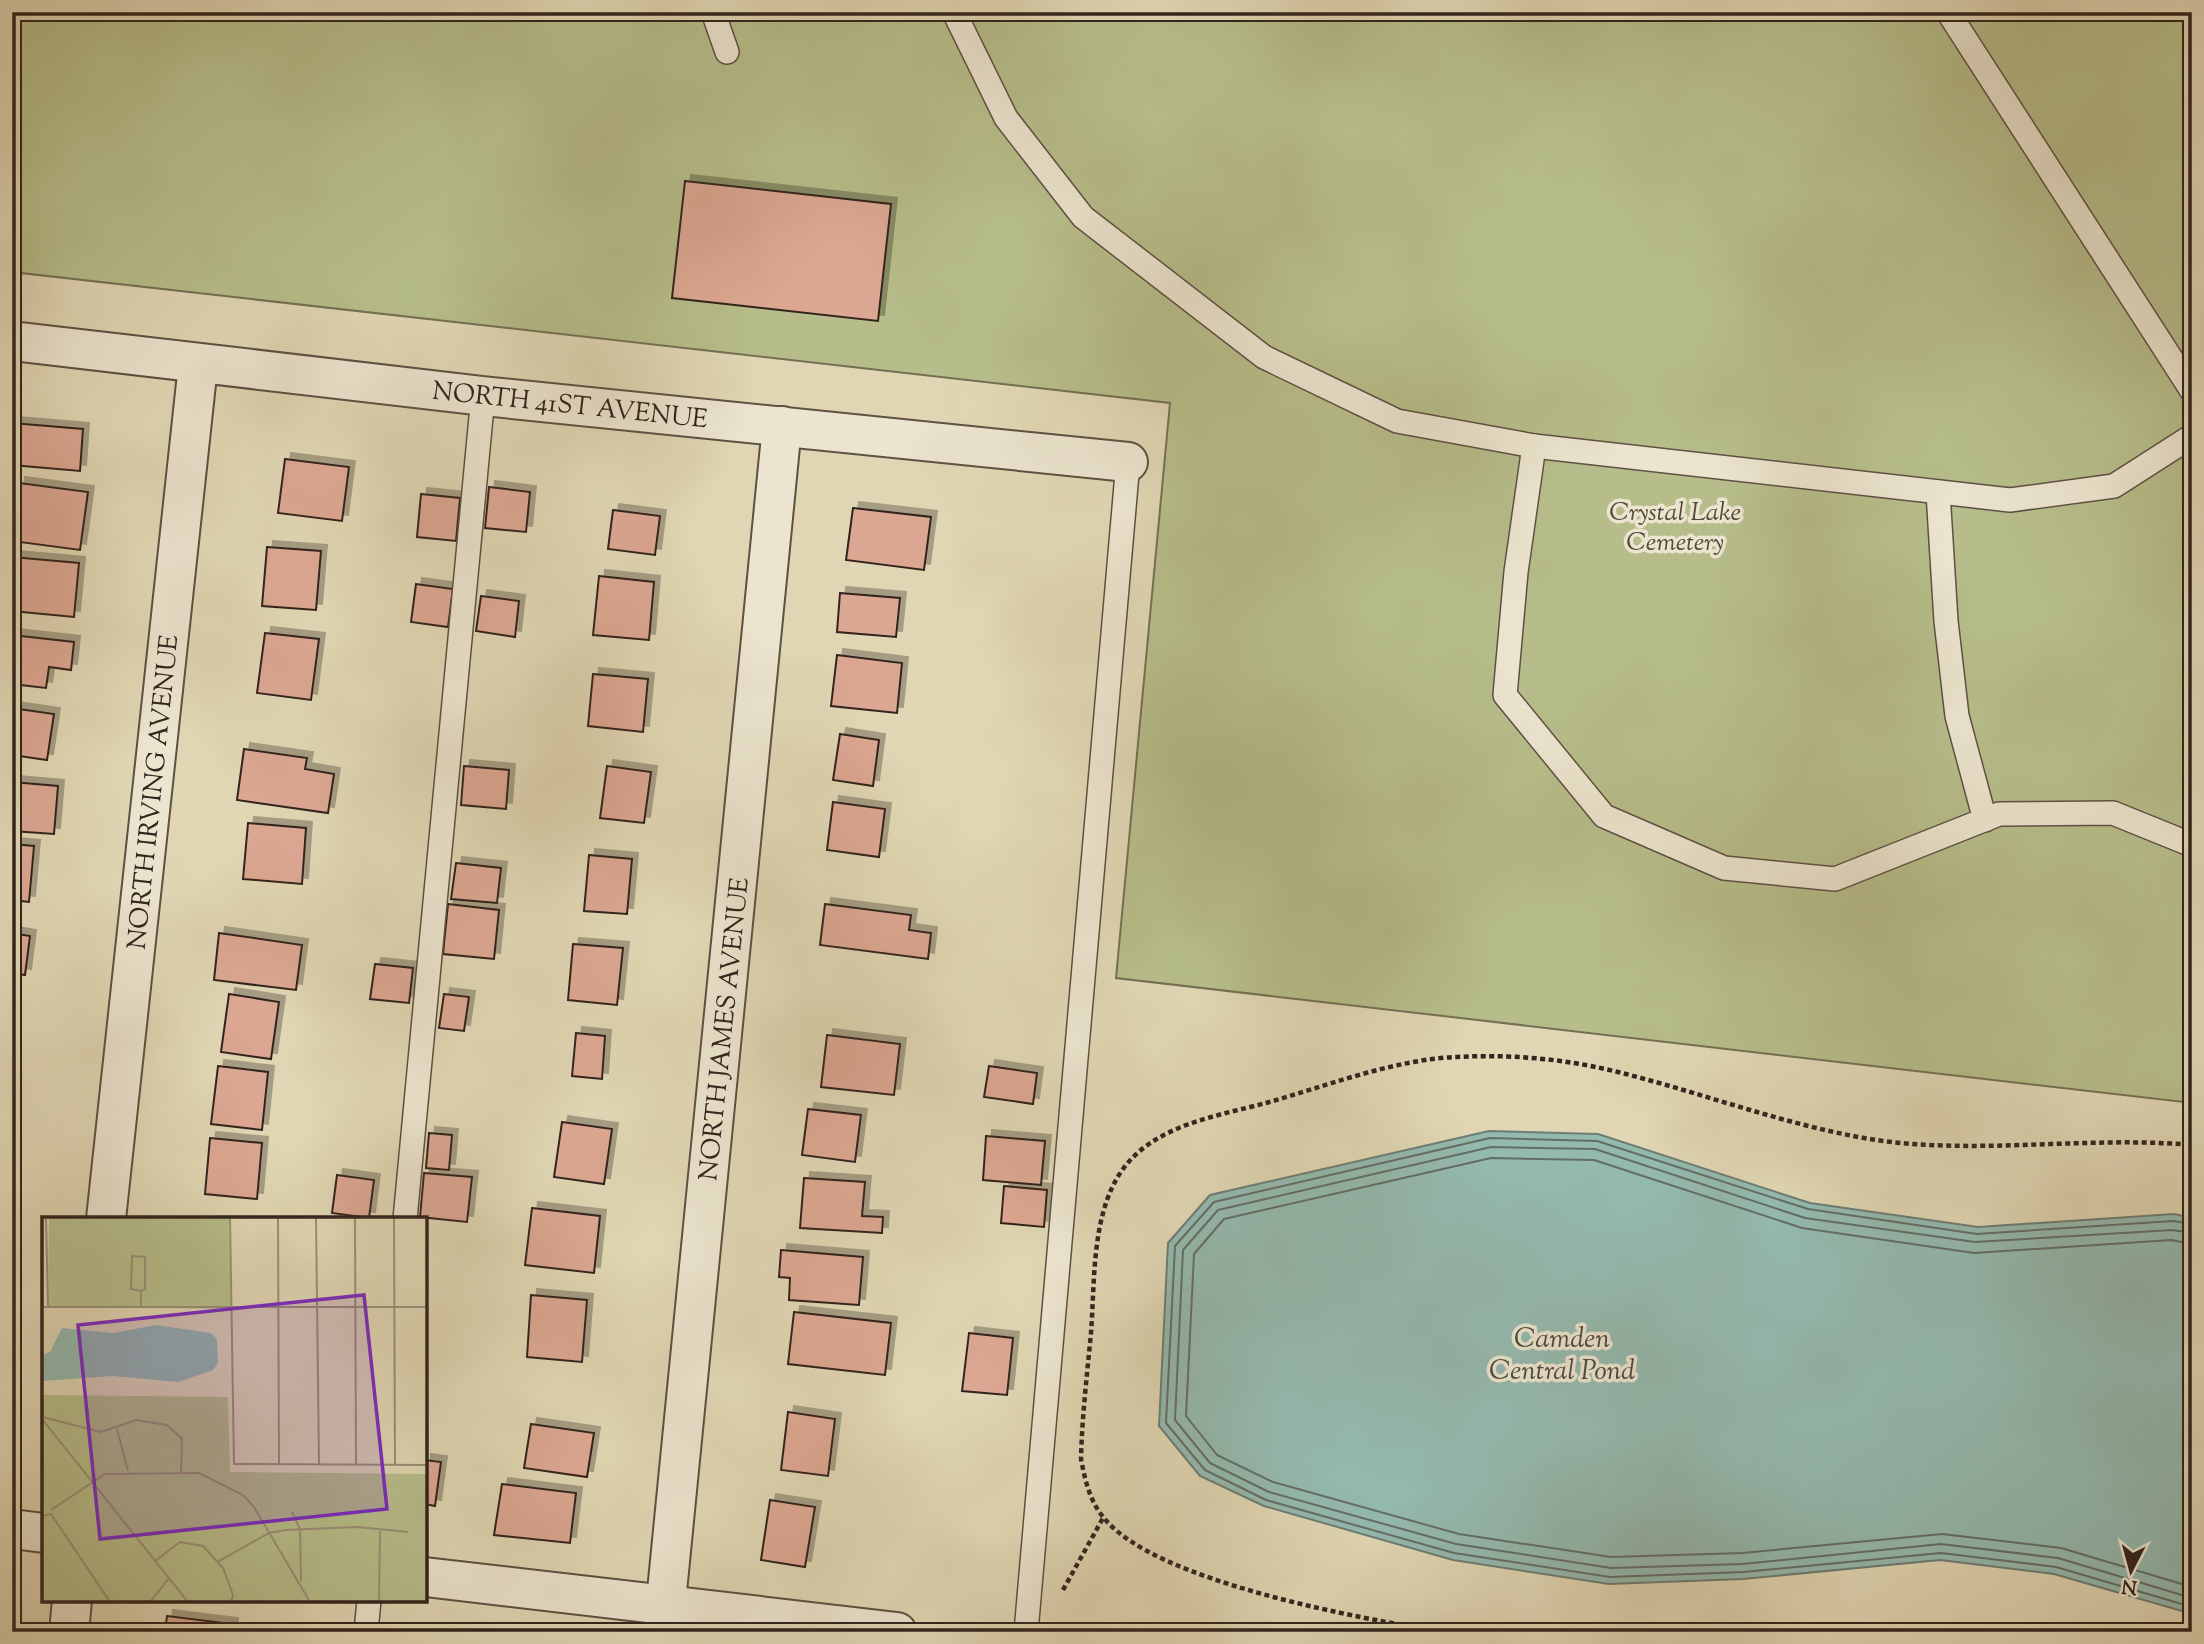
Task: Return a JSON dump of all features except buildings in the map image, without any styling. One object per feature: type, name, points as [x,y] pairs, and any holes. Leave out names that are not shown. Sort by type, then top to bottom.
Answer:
[{"type":"street","name":"NORTH 41ST AVENUE","points":[[12,341],[198,365],[483,396],[1128,462]]},
{"type":"street","name":"NORTH IRVING AVENUE","points":[[106,1217],[198,365]]},
{"type":"street","name":"NORTH JAMES AVENUE","points":[[665,1618],[782,426]]},
{"type":"street","points":[[12,1529],[42,1533]]},
{"type":"street","points":[[427,1577],[665,1618],[897,1632]]},
{"type":"street","points":[[69,1632],[72,1602]]},
{"type":"lane","points":[[713,12],[727,52]]},
{"type":"lane","points":[[954,12],[1006,118],[1083,217],[1264,357],[1397,421],[1534,446],[2010,500],[2114,486],[2192,436]]},
{"type":"lane","points":[[1948,12],[2192,391]]},
{"type":"lane","points":[[405,1217],[483,396]]},
{"type":"lane","points":[[1534,446],[1516,572],[1506,695],[1604,816],[1724,869],[1835,879],[1999,814],[2113,813],[2192,845]]},
{"type":"lane","points":[[1026,1632],[1128,462]]},
{"type":"lane","points":[[1938,492],[1946,621],[1957,716],[1985,820]]},
{"type":"lane","points":[[366,1632],[369,1602]]},
{"type":"path","points":[[1444,1632],[1303,1605],[1181,1567],[1140,1549],[1104,1518],[1085,1481],[1081,1459],[1099,1238],[1112,1186],[1132,1158],[1169,1133],[1204,1120],[1394,1068],[1443,1058],[1485,1056],[1568,1062],[1616,1072],[1755,1113],[1882,1140],[1978,1146],[2121,1141],[2192,1145]]},
{"type":"path","points":[[1059,1602],[1072,1569],[1099,1530],[1104,1518]]},
{"type":"green space","name":"Crystal Lake Cemetery","points":[[12,12],[2192,12],[2192,1103],[1116,978],[1170,403],[12,272]]},
{"type":"water","name":"Camden Central Pond","points":[[1489,1131],[1598,1134],[1810,1203],[1978,1227],[2174,1214],[2192,1218],[2192,1614],[2054,1574],[1940,1560],[1743,1579],[1609,1584],[1453,1560],[1264,1506],[1200,1476],[1159,1426],[1168,1243],[1210,1195]]}]
